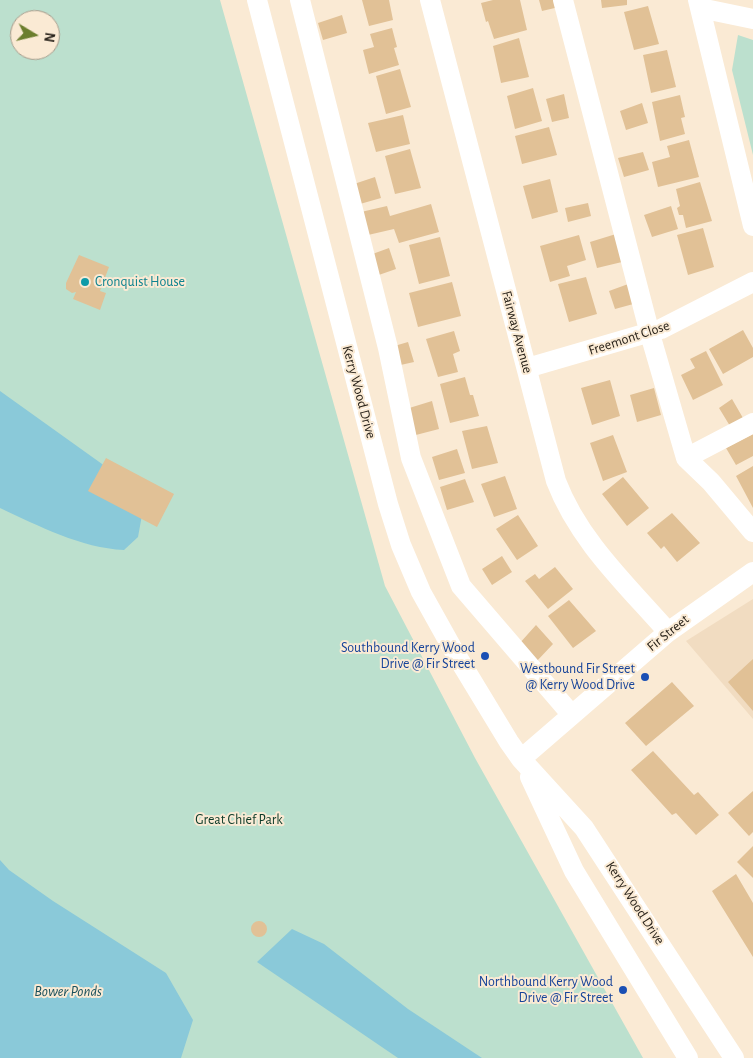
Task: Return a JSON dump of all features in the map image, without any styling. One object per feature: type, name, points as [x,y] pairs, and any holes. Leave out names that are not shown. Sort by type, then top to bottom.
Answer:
[{"type":"street","name":"Kerry Wood Drive","points":[[257,0],[388,504],[401,545],[435,619],[521,759],[574,871],[688,1058]]},
{"type":"street","points":[[300,0],[388,348],[411,458],[461,586],[571,714]]},
{"type":"street","name":"Fairway Avenue","points":[[430,0],[550,461],[563,500],[587,539],[668,632]]},
{"type":"street","points":[[563,0],[650,334],[686,458],[711,482],[753,532]]},
{"type":"street","points":[[753,19],[699,4],[753,226]]},
{"type":"street","name":"Freemont Close","points":[[527,368],[650,334],[753,282]]},
{"type":"street","points":[[686,458],[753,423]]},
{"type":"street","name":"Fir Street","points":[[521,759],[668,632],[753,572]]},
{"type":"street","name":"Kerry Wood Drive","points":[[521,759],[584,828],[734,1058]]},
{"type":"shaded area","points":[[753,599],[753,719],[686,641]]},
{"type":"green space","name":"Great Chief Park","points":[[0,0],[220,0],[385,586],[475,758],[643,1058],[0,1058]]},
{"type":"green space","points":[[738,35],[753,40],[753,155],[732,70]]},
{"type":"water","points":[[0,391],[130,484],[142,515],[138,537],[124,550],[76,541],[0,508]]},
{"type":"water","name":"Bower Ponds","points":[[0,860],[9,870],[53,901],[166,973],[193,1020],[181,1058],[0,1058]]},
{"type":"water","points":[[292,929],[324,944],[408,1009],[482,1058],[398,1058],[257,962]]},
{"type":"building","points":[[362,0],[389,0],[393,20],[369,26]]},
{"type":"building","points":[[493,0],[520,0],[527,30],[494,39],[488,21],[486,22],[481,3]]},
{"type":"building","points":[[539,0],[558,0],[559,7],[542,11]]},
{"type":"building","points":[[601,0],[627,0],[627,5],[602,8]]},
{"type":"building","points":[[648,6],[659,44],[634,50],[624,12]]},
{"type":"building","points":[[342,15],[347,33],[323,40],[318,23]]},
{"type":"building","points":[[392,28],[397,47],[394,48],[399,65],[369,74],[363,50],[374,47],[370,34]]},
{"type":"building","points":[[519,38],[529,77],[501,83],[493,46]]},
{"type":"building","points":[[667,50],[676,87],[651,93],[643,55]]},
{"type":"building","points":[[400,69],[411,107],[386,114],[376,76]]},
{"type":"building","points":[[533,88],[542,121],[515,129],[507,96]]},
{"type":"building","points":[[564,94],[569,118],[552,122],[546,99]]},
{"type":"building","points":[[680,95],[685,117],[681,118],[685,134],[660,141],[652,102]]},
{"type":"building","points":[[642,103],[648,123],[626,130],[620,111]]},
{"type":"building","points":[[403,115],[410,144],[376,152],[368,123]]},
{"type":"building","points":[[549,127],[557,155],[522,164],[515,136]]},
{"type":"building","points":[[689,140],[699,177],[658,187],[652,162],[670,157],[667,146]]},
{"type":"building","points":[[410,149],[421,188],[395,194],[385,156]]},
{"type":"building","points":[[643,152],[649,170],[624,177],[618,158]]},
{"type":"building","points":[[375,177],[381,198],[353,206],[348,186]]},
{"type":"building","points":[[550,179],[558,212],[532,219],[523,186]]},
{"type":"building","points":[[700,182],[712,221],[686,228],[683,215],[679,215],[677,208],[680,206],[676,189]]},
{"type":"building","points":[[588,203],[591,216],[568,222],[565,208]]},
{"type":"building","points":[[431,204],[439,232],[399,243],[394,229],[368,235],[361,212],[387,206],[390,216]]},
{"type":"building","points":[[671,206],[678,229],[652,237],[644,215]]},
{"type":"building","points":[[703,228],[714,267],[688,275],[677,235]]},
{"type":"building","points":[[616,234],[622,262],[597,268],[590,242]]},
{"type":"building","points":[[579,235],[586,260],[567,266],[570,276],[550,282],[540,246]]},
{"type":"building","points":[[440,237],[450,276],[419,284],[409,245]]},
{"type":"building","points":[[389,248],[396,269],[373,277],[367,256]]},
{"type":"building","name":"Cronquist House","points":[[79,255],[109,267],[100,291],[106,293],[100,310],[73,299],[76,292],[72,293],[66,289],[66,283]]},
{"type":"building","points":[[586,277],[597,314],[569,322],[558,284]]},
{"type":"building","points":[[452,282],[461,316],[418,327],[409,293]]},
{"type":"building","points":[[631,283],[637,303],[615,309],[609,291]]},
{"type":"building","points":[[743,330],[753,348],[753,357],[723,374],[709,349]]},
{"type":"building","points":[[454,331],[460,351],[453,354],[458,372],[438,377],[426,339]]},
{"type":"building","points":[[408,342],[414,362],[396,366],[391,347]]},
{"type":"building","points":[[706,351],[723,385],[693,400],[681,375],[695,368],[690,359]]},
{"type":"building","points":[[465,377],[479,416],[450,423],[440,384]]},
{"type":"building","points":[[610,380],[620,416],[592,425],[581,388]]},
{"type":"building","points":[[654,388],[661,415],[637,422],[630,395]]},
{"type":"building","points":[[732,399],[743,418],[730,426],[719,408]]},
{"type":"building","points":[[432,401],[439,429],[412,436],[406,409]]},
{"type":"building","points":[[487,426],[498,463],[472,469],[462,431]]},
{"type":"building","points":[[753,434],[753,456],[736,465],[726,448]]},
{"type":"building","points":[[613,435],[627,472],[603,481],[590,443]]},
{"type":"building","points":[[457,449],[465,473],[439,480],[432,457]]},
{"type":"building","points":[[106,458],[174,494],[157,527],[88,491]]},
{"type":"building","points":[[753,466],[753,508],[736,476]]},
{"type":"building","points":[[505,476],[517,509],[494,517],[481,484]]},
{"type":"building","points":[[623,477],[649,508],[627,526],[602,494]]},
{"type":"building","points":[[465,479],[474,502],[447,510],[440,487]]},
{"type":"building","points":[[672,513],[700,543],[677,562],[664,546],[661,549],[647,533]]},
{"type":"building","points":[[518,515],[538,546],[517,560],[496,529]]},
{"type":"building","points":[[502,556],[512,572],[492,585],[482,569]]},
{"type":"building","points":[[555,567],[573,589],[548,609],[525,581],[535,574],[539,579]]},
{"type":"building","points":[[569,600],[596,631],[573,648],[548,616]]},
{"type":"building","points":[[536,625],[553,644],[536,662],[519,644]]},
{"type":"building","points":[[753,659],[753,711],[728,682]]},
{"type":"building","points":[[672,682],[694,706],[646,746],[625,723]]},
{"type":"building","points":[[653,751],[694,795],[698,792],[719,815],[696,835],[676,813],[672,815],[631,770]]},
{"type":"building","points":[[753,791],[753,832],[749,836],[728,813]]},
{"type":"building","points":[[753,846],[753,878],[737,862]]},
{"type":"building","points":[[736,874],[753,903],[753,957],[712,891]]},
{"type":"building","points":[[259,921],[267,929],[259,937],[251,929]]},
{"type":"place","name":"Cronquist House","points":[[85,282]]},
{"type":"place","name":"Southbound Kerry Wood Drive @ Fir Street","points":[[485,656]]},
{"type":"place","name":"Westbound Fir Street @ Kerry Wood Drive","points":[[645,677]]},
{"type":"place","name":"Northbound Kerry Wood Drive @ Fir Street","points":[[623,990]]}]
